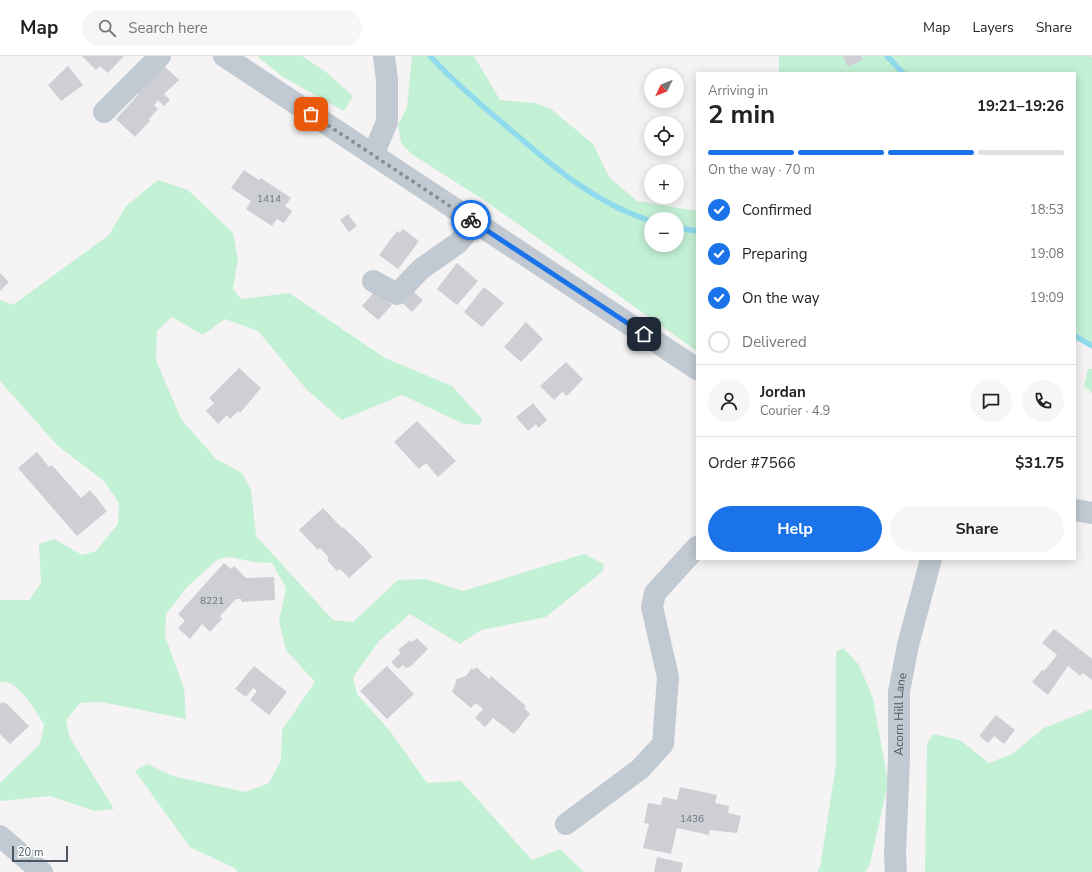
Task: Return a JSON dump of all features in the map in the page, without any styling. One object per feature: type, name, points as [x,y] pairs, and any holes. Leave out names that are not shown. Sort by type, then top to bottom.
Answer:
[{"type":"street","points":[[104,112],[160,56]]},
{"type":"street","points":[[224,56],[696,368]]},
{"type":"street","points":[[373,155],[387,122],[387,80],[384,56]]},
{"type":"street","points":[[373,281],[397,294],[421,269],[458,244],[475,223]]},
{"type":"street","points":[[1076,510],[1092,513]]},
{"type":"street","points":[[566,824],[640,769],[663,744],[668,677],[652,607],[655,593],[696,548]]},
{"type":"street","name":"Acorn Hill Lane","points":[[896,872],[895,854],[900,692],[908,644],[931,560]]},
{"type":"street","points":[[0,836],[42,872]]},
{"type":"green space","points":[[257,56],[302,56],[326,72],[353,96],[344,111],[283,77]]},
{"type":"green space","points":[[412,56],[474,56],[500,100],[535,103],[551,109],[593,144],[609,177],[637,201],[644,202],[644,204],[655,204],[696,211],[696,350],[484,200],[413,155],[401,143],[398,125],[407,107]]},
{"type":"green space","points":[[779,56],[1091,56],[1092,342],[1083,340],[1076,341],[1076,72],[779,72]]},
{"type":"green space","points":[[158,180],[188,190],[233,233],[238,259],[233,289],[241,299],[289,293],[385,358],[452,386],[482,419],[480,425],[464,424],[402,395],[342,420],[307,390],[258,331],[225,319],[203,335],[172,317],[157,331],[156,360],[181,419],[216,459],[242,473],[251,490],[256,536],[333,620],[353,622],[398,580],[426,579],[463,591],[584,554],[604,564],[603,571],[546,617],[481,630],[460,644],[410,614],[379,641],[353,677],[357,694],[390,731],[427,783],[461,781],[532,860],[560,849],[584,872],[238,872],[234,868],[190,847],[135,771],[147,764],[173,776],[245,792],[269,783],[281,760],[282,730],[315,682],[286,650],[279,621],[286,588],[272,563],[253,562],[232,557],[218,559],[187,587],[166,614],[165,636],[184,688],[186,719],[102,702],[80,703],[66,720],[70,738],[114,809],[95,811],[50,796],[0,801],[0,783],[40,744],[44,724],[31,704],[19,690],[7,682],[0,682],[0,600],[29,600],[41,583],[39,544],[54,539],[82,555],[96,551],[118,524],[119,503],[104,481],[57,445],[0,381],[0,300],[13,305],[109,235],[126,206]]},
{"type":"green space","points":[[1088,369],[1092,369],[1092,393],[1084,386]]},
{"type":"green space","points":[[843,648],[859,665],[873,698],[888,783],[870,864],[865,872],[817,872],[820,867],[836,765],[836,652]]},
{"type":"green space","points":[[1092,709],[1092,872],[925,872],[927,744],[933,734],[960,740],[989,763],[1012,754],[1044,728]]},
{"type":"building","points":[[82,56],[124,56],[108,73],[100,66],[96,70]]},
{"type":"building","points":[[843,56],[861,56],[863,60],[848,67]]},
{"type":"building","points":[[161,63],[179,80],[164,94],[170,100],[164,106],[158,100],[154,105],[158,109],[149,119],[150,121],[135,137],[116,119],[139,94],[134,90]]},
{"type":"building","points":[[68,66],[83,85],[61,101],[48,85]]},
{"type":"building","points":[[244,170],[259,180],[261,178],[291,198],[285,206],[292,211],[284,223],[277,219],[272,226],[246,209],[251,201],[231,188]]},
{"type":"building","points":[[348,214],[357,226],[349,232],[340,220]]},
{"type":"building","points":[[403,229],[419,241],[398,269],[379,255],[397,231],[400,233]]},
{"type":"building","points":[[457,263],[478,281],[457,305],[437,289]]},
{"type":"building","points":[[0,273],[9,282],[0,291]]},
{"type":"building","points":[[484,287],[504,303],[482,327],[464,312]]},
{"type":"building","points":[[412,290],[423,300],[412,312],[401,302]]},
{"type":"building","points":[[375,291],[392,305],[378,320],[362,306]]},
{"type":"building","points":[[526,322],[543,339],[521,362],[504,347]]},
{"type":"building","points":[[566,362],[583,379],[567,396],[562,392],[554,400],[540,386]]},
{"type":"building","points":[[239,368],[261,388],[240,413],[238,411],[230,419],[227,415],[218,424],[206,411],[214,403],[209,398]]},
{"type":"building","points":[[533,403],[547,420],[538,428],[536,424],[528,431],[516,417]]},
{"type":"building","points":[[417,421],[456,461],[438,477],[426,463],[419,469],[394,442]]},
{"type":"building","points":[[37,452],[49,467],[52,465],[81,498],[90,490],[107,511],[77,536],[18,468]]},
{"type":"building","points":[[323,508],[342,528],[343,527],[364,547],[372,557],[349,578],[340,569],[337,571],[327,560],[329,558],[320,548],[318,550],[299,530]]},
{"type":"building","points":[[224,563],[231,569],[234,566],[246,578],[274,577],[275,600],[241,602],[241,599],[236,599],[220,616],[222,619],[210,632],[202,624],[190,639],[178,628],[185,621],[178,614]]},
{"type":"building","points":[[1054,629],[1092,659],[1092,680],[1083,673],[1080,676],[1068,666],[1048,695],[1032,682],[1042,670],[1044,671],[1057,655],[1042,643]]},
{"type":"building","points":[[417,638],[428,649],[411,666],[406,668],[403,665],[398,669],[391,662],[401,653],[398,650],[410,640],[412,642]]},
{"type":"building","points":[[254,666],[287,692],[269,715],[250,700],[257,691],[253,688],[246,697],[235,689]]},
{"type":"building","points":[[387,666],[414,694],[387,719],[360,691]]},
{"type":"building","points":[[476,667],[489,679],[491,676],[526,706],[524,708],[530,714],[514,734],[493,718],[485,727],[475,718],[483,709],[476,703],[471,708],[452,692],[457,679],[466,676],[472,668],[474,670]]},
{"type":"building","points":[[3,702],[29,726],[10,744],[0,734],[0,704]]},
{"type":"building","points":[[996,715],[1015,730],[1004,744],[994,736],[988,743],[979,736]]},
{"type":"building","points":[[680,787],[717,795],[715,803],[729,806],[728,813],[741,816],[737,833],[710,830],[709,835],[677,828],[671,854],[643,848],[649,824],[644,823],[648,803],[661,805],[663,797],[677,800]]},
{"type":"building","points":[[657,857],[683,863],[681,872],[654,872]]},
{"type":"waterway","points":[[430,56],[449,76],[480,104],[560,171],[576,183],[612,205],[644,219]]},
{"type":"waterway","points":[[887,56],[902,72]]},
{"type":"waterway","points":[[684,229],[696,231]]},
{"type":"waterway","points":[[1076,337],[1092,346]]},
{"type":"way so far","points":[[311,114],[471,220]]},
{"type":"route","points":[[471,220],[644,334]]}]
